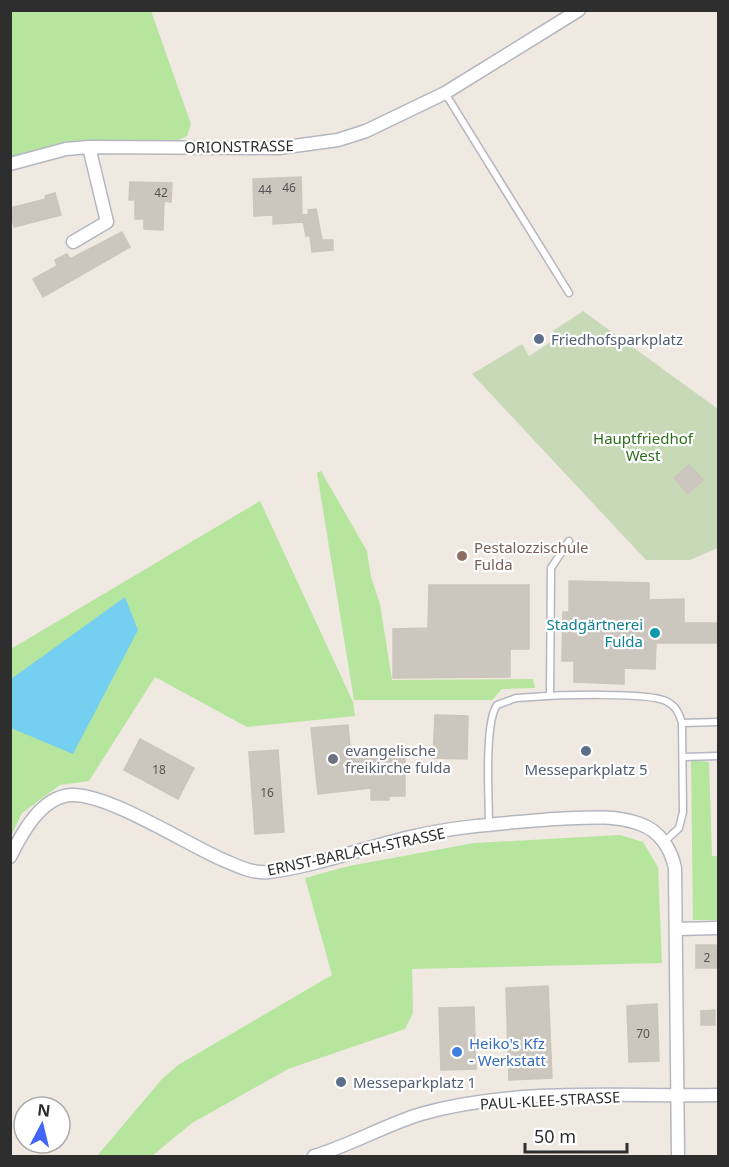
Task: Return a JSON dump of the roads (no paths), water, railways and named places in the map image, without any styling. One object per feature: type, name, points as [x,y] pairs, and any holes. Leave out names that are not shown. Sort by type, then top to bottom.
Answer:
[{"type":"street","name":"ORIONSTRASSE","points":[[10,164],[66,149],[89,147],[279,148],[338,140],[366,131],[445,93],[579,10]]},
{"type":"street","points":[[73,242],[107,222],[89,147]]},
{"type":"street","name":"ERNST-BARLACH-STRASSE","points":[[10,857],[37,814],[58,798],[70,795],[107,802],[197,848],[238,866],[266,873],[413,836],[489,825],[589,817],[617,818],[642,825],[664,842]]},
{"type":"street","points":[[664,842],[671,851],[675,868],[678,1156]]},
{"type":"street","points":[[677,928],[718,928]]},
{"type":"street","name":"PAUL-KLEE-STRASSE","points":[[317,1156],[420,1115],[470,1104],[543,1097],[718,1095]]},
{"type":"lane","points":[[445,93],[569,294]]},
{"type":"lane","points":[[550,696],[551,568],[570,542]]},
{"type":"lane","points":[[489,825],[489,736],[493,710],[505,701],[516,698],[550,696],[658,698],[669,702],[679,712],[682,723],[683,812],[679,828],[664,842]]},
{"type":"lane","points":[[682,723],[718,722]]},
{"type":"lane","points":[[682,757],[718,756]]},
{"type":"water","points":[[125,597],[138,630],[73,754],[11,728],[11,679]]},
{"type":"place","name":"Friedhofsparkplatz","points":[[539,339]]},
{"type":"place","name":"Pestalozzischule Fulda","points":[[462,556]]},
{"type":"place","name":"Stadgärtnerei Fulda","points":[[655,633]]},
{"type":"place","name":"Messeparkplatz 5","points":[[586,751]]},
{"type":"place","name":"evangelische freikirche fulda","points":[[333,759]]},
{"type":"place","name":"Heiko's Kfz - Werkstatt","points":[[457,1052]]},
{"type":"place","name":"Messeparkplatz 1","points":[[341,1082]]},
{"type":"park label","name":"Hauptfriedhof West","points":[[643,446]]}]
